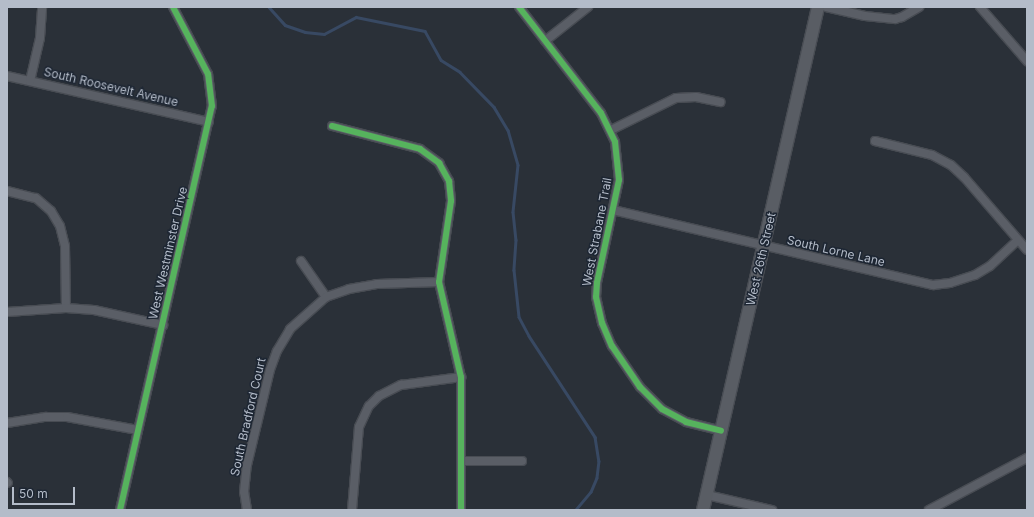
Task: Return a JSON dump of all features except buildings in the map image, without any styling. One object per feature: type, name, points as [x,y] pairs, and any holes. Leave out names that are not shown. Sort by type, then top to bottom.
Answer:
[{"type":"main road","name":"West 26th Street","points":[[703,510],[818,7]]},
{"type":"street","points":[[30,81],[40,38],[42,7]]},
{"type":"street","name":"West Westminster Drive","points":[[120,510],[212,106],[208,74],[173,7]]},
{"type":"street","name":"West Strabane Trail","points":[[519,7],[612,130],[620,169],[613,210],[597,283],[596,296],[602,323],[612,346],[640,387],[662,409],[686,422],[721,431]]},
{"type":"street","points":[[544,41],[588,7]]},
{"type":"street","points":[[826,7],[865,16],[895,19],[902,17],[919,7]]},
{"type":"street","points":[[980,7],[1027,61]]},
{"type":"street","name":"South Roosevelt Avenue","points":[[7,76],[209,122]]},
{"type":"street","points":[[612,130],[676,98],[696,97],[720,102]]},
{"type":"street","points":[[332,126],[408,144],[430,155],[439,163],[449,182],[451,196],[439,282],[461,377],[461,510]]},
{"type":"street","points":[[875,141],[932,155],[950,165],[964,177],[1027,250]]},
{"type":"street","points":[[7,191],[36,198],[46,205],[60,226],[65,246],[66,308]]},
{"type":"street","name":"South Lorne Lane","points":[[613,210],[933,285],[950,283],[975,274],[990,266],[1018,240]]},
{"type":"street","points":[[302,261],[326,297]]},
{"type":"street","name":"South Bradford Court","points":[[247,510],[244,492],[247,465],[277,351],[298,320],[326,297],[371,284],[439,282]]},
{"type":"street","points":[[7,312],[66,308],[94,310],[163,325]]},
{"type":"street","points":[[352,510],[359,427],[369,406],[379,396],[401,385],[461,377]]},
{"type":"street","points":[[7,423],[46,417],[67,417],[138,430]]},
{"type":"street","points":[[929,510],[1027,458]]},
{"type":"street","points":[[462,461],[522,461]]},
{"type":"street","points":[[707,495],[772,510]]},
{"type":"waterway","points":[[269,7],[285,25],[305,32],[324,34],[356,17],[425,31],[441,60],[460,72],[494,107],[508,130],[518,165],[513,212],[516,240],[514,270],[519,317],[529,336],[595,437],[599,461],[597,478],[591,492],[576,510]]},
{"type":"cycle path","points":[[120,510],[212,106],[208,74],[173,7]]},
{"type":"cycle path","points":[[519,7],[601,113],[615,142],[619,180],[597,283],[596,297],[602,323],[612,346],[640,387],[662,409],[686,422],[721,431]]},
{"type":"cycle path","points":[[332,126],[420,149],[439,163],[449,181],[451,201],[439,282],[461,377],[461,510]]}]
